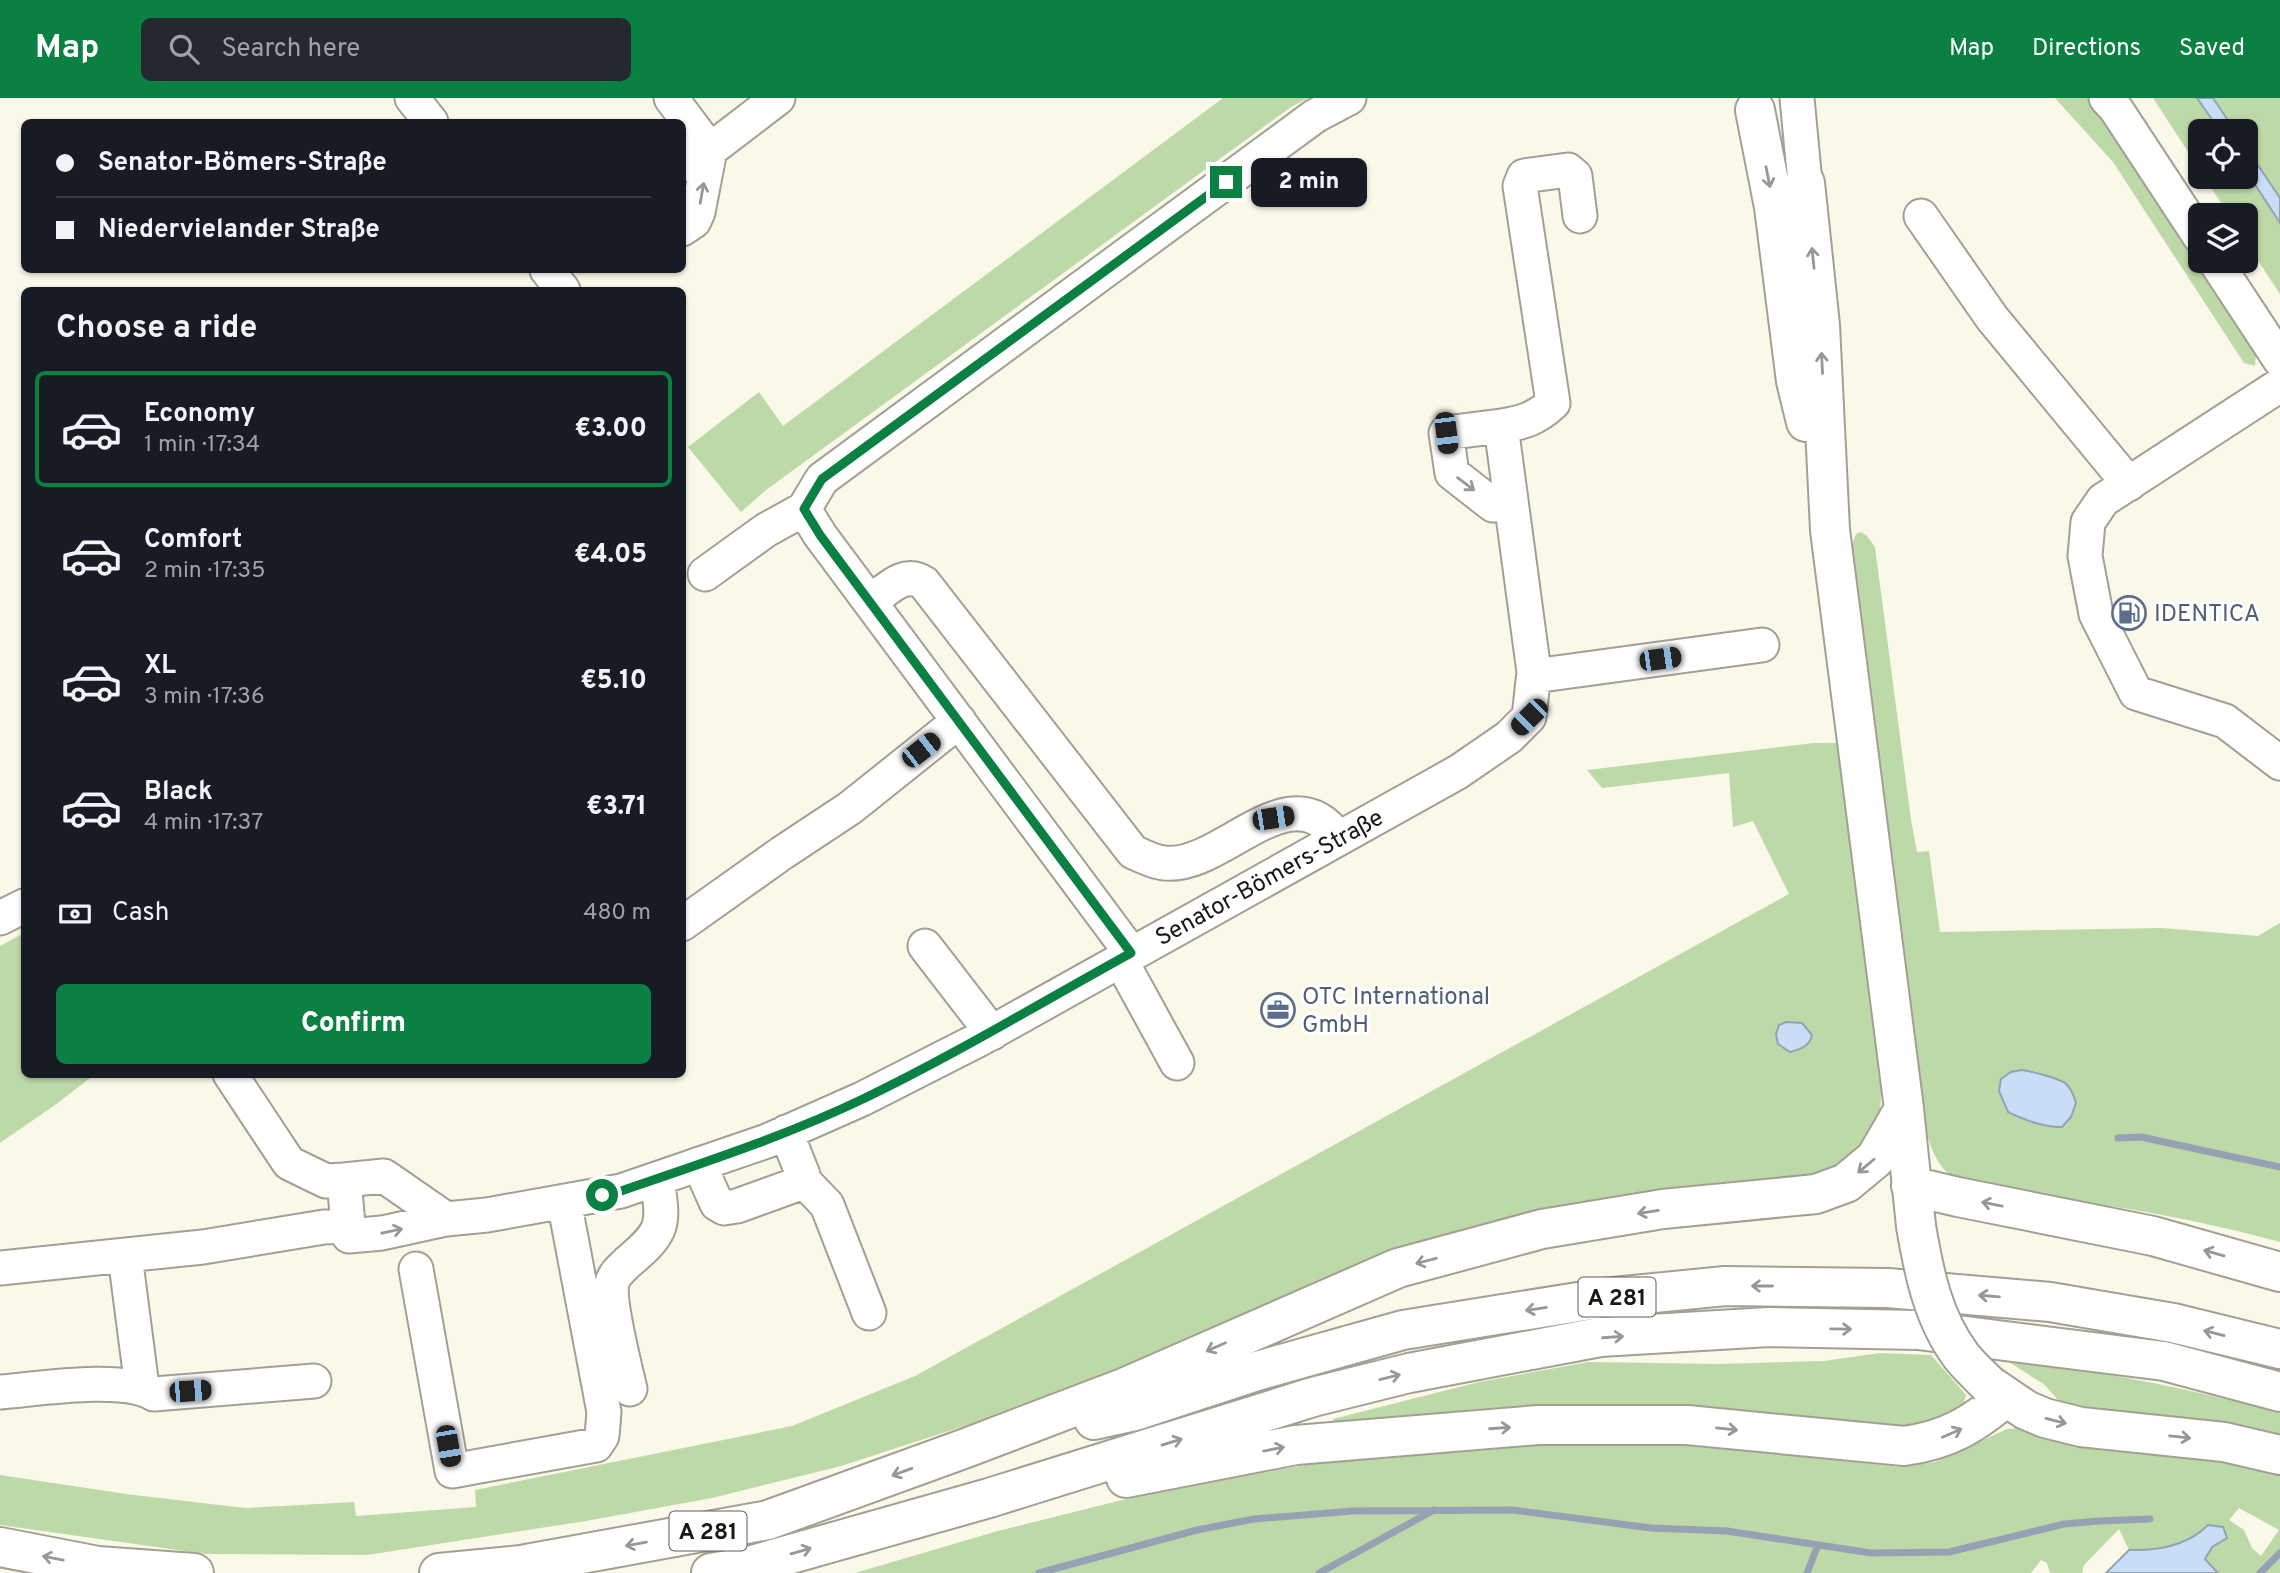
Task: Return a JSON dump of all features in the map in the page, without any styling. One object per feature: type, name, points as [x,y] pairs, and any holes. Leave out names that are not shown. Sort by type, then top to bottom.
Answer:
[{"type":"highway","points":[[1754,104],[1774,207],[1796,381],[1830,530]]},
{"type":"highway","points":[[1805,183],[1820,326],[1830,530],[1904,1109],[1916,1226],[1923,1271],[1943,1328],[1963,1359],[1997,1391],[2045,1419],[2081,1427],[2224,1442],[2280,1455]]},
{"type":"highway","points":[[966,1448],[1126,1387],[1398,1268],[1542,1229],[1663,1209],[1816,1194],[1846,1182],[1875,1159],[1904,1109]]},
{"type":"highway","points":[[1911,1186],[2152,1236],[2280,1272]]},
{"type":"highway","name":"A 281","points":[[439,1573],[521,1565],[768,1520],[966,1448],[1135,1411],[1257,1371],[1403,1331],[1603,1298],[1725,1286],[1888,1288],[2050,1302],[2173,1323],[2280,1349]]},
{"type":"highway","name":"A 281","points":[[711,1573],[745,1567],[989,1498],[1313,1397],[1409,1373],[1600,1338],[1769,1327],[1918,1331],[2164,1361],[2280,1391]]},
{"type":"highway","points":[[989,1498],[1142,1475],[1296,1445],[1538,1425],[1687,1425],[1904,1446],[1928,1443],[1954,1434],[1987,1412],[1997,1391]]},
{"type":"highway","points":[[0,1547],[98,1566],[194,1573]]},
{"type":"street","points":[[412,98],[429,119]]},
{"type":"street","points":[[671,98],[680,119]]},
{"type":"street","points":[[696,158],[778,98]]},
{"type":"street","points":[[705,574],[766,530],[804,509],[822,479],[1304,125],[1349,98]]},
{"type":"street","points":[[1797,98],[1805,183]]},
{"type":"street","points":[[2106,98],[2188,219]]},
{"type":"street","points":[[686,134],[696,158],[698,212],[694,221],[686,226]]},
{"type":"street","points":[[1511,503],[1493,505],[1452,474],[1446,433],[1522,423],[1541,415],[1553,403],[1520,187],[1524,176],[1567,170],[1575,176],[1580,216]]},
{"type":"street","points":[[1921,216],[1992,318],[2129,484]]},
{"type":"street","points":[[549,273],[561,287]]},
{"type":"street","points":[[2223,273],[2280,360]]},
{"type":"street","points":[[2280,385],[2103,500],[2088,522],[2085,556],[2096,614],[2136,693],[2225,721],[2280,763]]},
{"type":"street","name":"Senator-Bömers-Straße","points":[[348,1226],[349,1236],[382,1233],[446,1219],[487,1215],[621,1191],[786,1132],[862,1099],[992,1033],[1458,772],[1509,737],[1529,717],[1534,676],[1501,426]]},
{"type":"street","points":[[804,509],[820,535],[959,722],[1126,956],[1177,1063]]},
{"type":"street","points":[[870,602],[905,578],[917,578],[924,583],[1133,852],[1166,864],[1188,860],[1209,852],[1259,824],[1287,815],[1304,814],[1316,817],[1328,824],[1338,838]]},
{"type":"street","points":[[1534,676],[1762,645]]},
{"type":"street","points":[[686,922],[850,808],[959,722]]},
{"type":"street","points":[[0,918],[21,908]]},
{"type":"street","points":[[925,946],[992,1033]]},
{"type":"street","points":[[233,1078],[289,1163],[326,1181],[384,1176],[446,1219]]},
{"type":"street","points":[[786,1132],[803,1180],[827,1205],[869,1313]]},
{"type":"street","points":[[699,1164],[717,1203],[724,1208],[737,1206],[803,1180]]},
{"type":"street","points":[[630,1389],[612,1298],[612,1282],[618,1271],[650,1243],[658,1232],[661,1207],[657,1179]]},
{"type":"street","points":[[0,1268],[203,1247],[324,1227],[348,1226],[344,1180]]},
{"type":"street","points":[[416,1269],[452,1471],[596,1445],[602,1436],[604,1412],[564,1201]]},
{"type":"street","points":[[125,1256],[142,1387]]},
{"type":"street","points":[[0,1392],[99,1385],[142,1387],[154,1394],[314,1381]]},
{"type":"green space","points":[[1223,98],[1308,98],[1291,107],[766,490],[741,512],[688,447],[759,392],[783,426]]},
{"type":"green space","points":[[2055,98],[2089,98],[2110,123],[2188,242],[2188,273],[2208,273],[2250,337],[2256,354],[2255,366],[2244,363],[2113,162]]},
{"type":"green space","points":[[2153,98],[2197,98],[2212,119],[2188,119],[2188,152]]},
{"type":"green space","points":[[2213,98],[2280,98],[2280,198],[2258,165],[2258,119],[2227,119]]},
{"type":"green space","points":[[2212,189],[2258,189],[2280,223],[2280,294],[2258,261],[2258,203],[2221,203]]},
{"type":"green space","points":[[1861,532],[1875,547],[1911,820],[1917,852],[1929,851],[1940,932],[2162,928],[2258,936],[2280,923],[2280,1242],[2163,1215],[1965,1184],[1953,1177],[1936,1158],[1920,1096],[1853,576],[1853,542],[1856,534]]},
{"type":"green space","points":[[1814,743],[1838,743],[1882,1070],[1880,1117],[1867,1147],[1840,1170],[1810,1180],[1685,1192],[841,1466],[712,1498],[586,1521],[367,1555],[206,1554],[0,1525],[0,1475],[245,1508],[354,1502],[356,1516],[476,1507],[475,1490],[792,1426],[915,1376],[1789,894],[1753,821],[1733,827],[1729,773],[1602,788],[1587,770]]},
{"type":"green space","points":[[21,935],[21,1078],[90,1078],[0,1143],[0,946]]},
{"type":"green space","points":[[1880,1353],[1931,1355],[1966,1395],[1961,1415],[1928,1429],[1333,1426],[1333,1419],[1479,1382],[1588,1362],[1719,1364],[1824,1361]]},
{"type":"green space","points":[[2009,1362],[2146,1382],[2280,1413],[2280,1436],[2078,1407],[2058,1400],[2045,1385]]},
{"type":"green space","points":[[2018,1428],[2054,1439],[2210,1457],[2280,1471],[2280,1573],[2218,1573],[2204,1559],[2223,1527],[2209,1525],[2182,1542],[2162,1548],[2140,1550],[2129,1550],[2119,1529],[2084,1565],[2082,1573],[2050,1573],[2047,1563],[2041,1560],[2031,1573],[855,1573],[998,1531],[1146,1494],[1350,1457],[1555,1441],[1717,1447],[1899,1467],[1935,1462],[2007,1429]],"holes":[[[2239,1508],[2279,1530],[2261,1556],[2252,1548],[2244,1530],[2229,1520]]]},
{"type":"water","points":[[2197,98],[2213,98],[2227,119],[2212,119]]},
{"type":"water","points":[[2258,165],[2280,198],[2280,223],[2258,189]]},
{"type":"water","points":[[1786,1022],[1802,1023],[1812,1035],[1807,1044],[1790,1052],[1778,1044],[1776,1034],[1779,1025]]},
{"type":"water","points":[[2021,1070],[2056,1079],[2069,1087],[2076,1103],[2071,1117],[2062,1127],[2040,1124],[2008,1112],[1999,1091],[2001,1079],[2011,1072]]},
{"type":"water","points":[[2208,1525],[2223,1527],[2227,1538],[2212,1547],[2205,1559],[2218,1573],[2106,1573],[2129,1550],[2151,1549],[2182,1542]]},
{"type":"waterway","points":[[2118,1138],[2141,1137],[2280,1167]]},
{"type":"waterway","points":[[1319,1573],[1434,1510]]},
{"type":"waterway","points":[[1039,1573],[1197,1530],[1254,1519],[1353,1511],[1512,1510],[1651,1528],[1727,1531],[1871,1553],[1949,1552],[2064,1524],[2150,1519]]},
{"type":"waterway","points":[[1807,1573],[1818,1545]]},
{"type":"waterway","points":[[2260,1573],[2280,1553]]},
{"type":"place","name":"IDENTICA","points":[[2129,613]]},
{"type":"place","name":"OTC International GmbH","points":[[1278,1010]]},
{"type":"route","points":[[602,1195],[621,1191],[767,1141],[862,1099],[978,1040],[1131,953],[820,535],[804,509],[822,479],[1226,182]]}]
